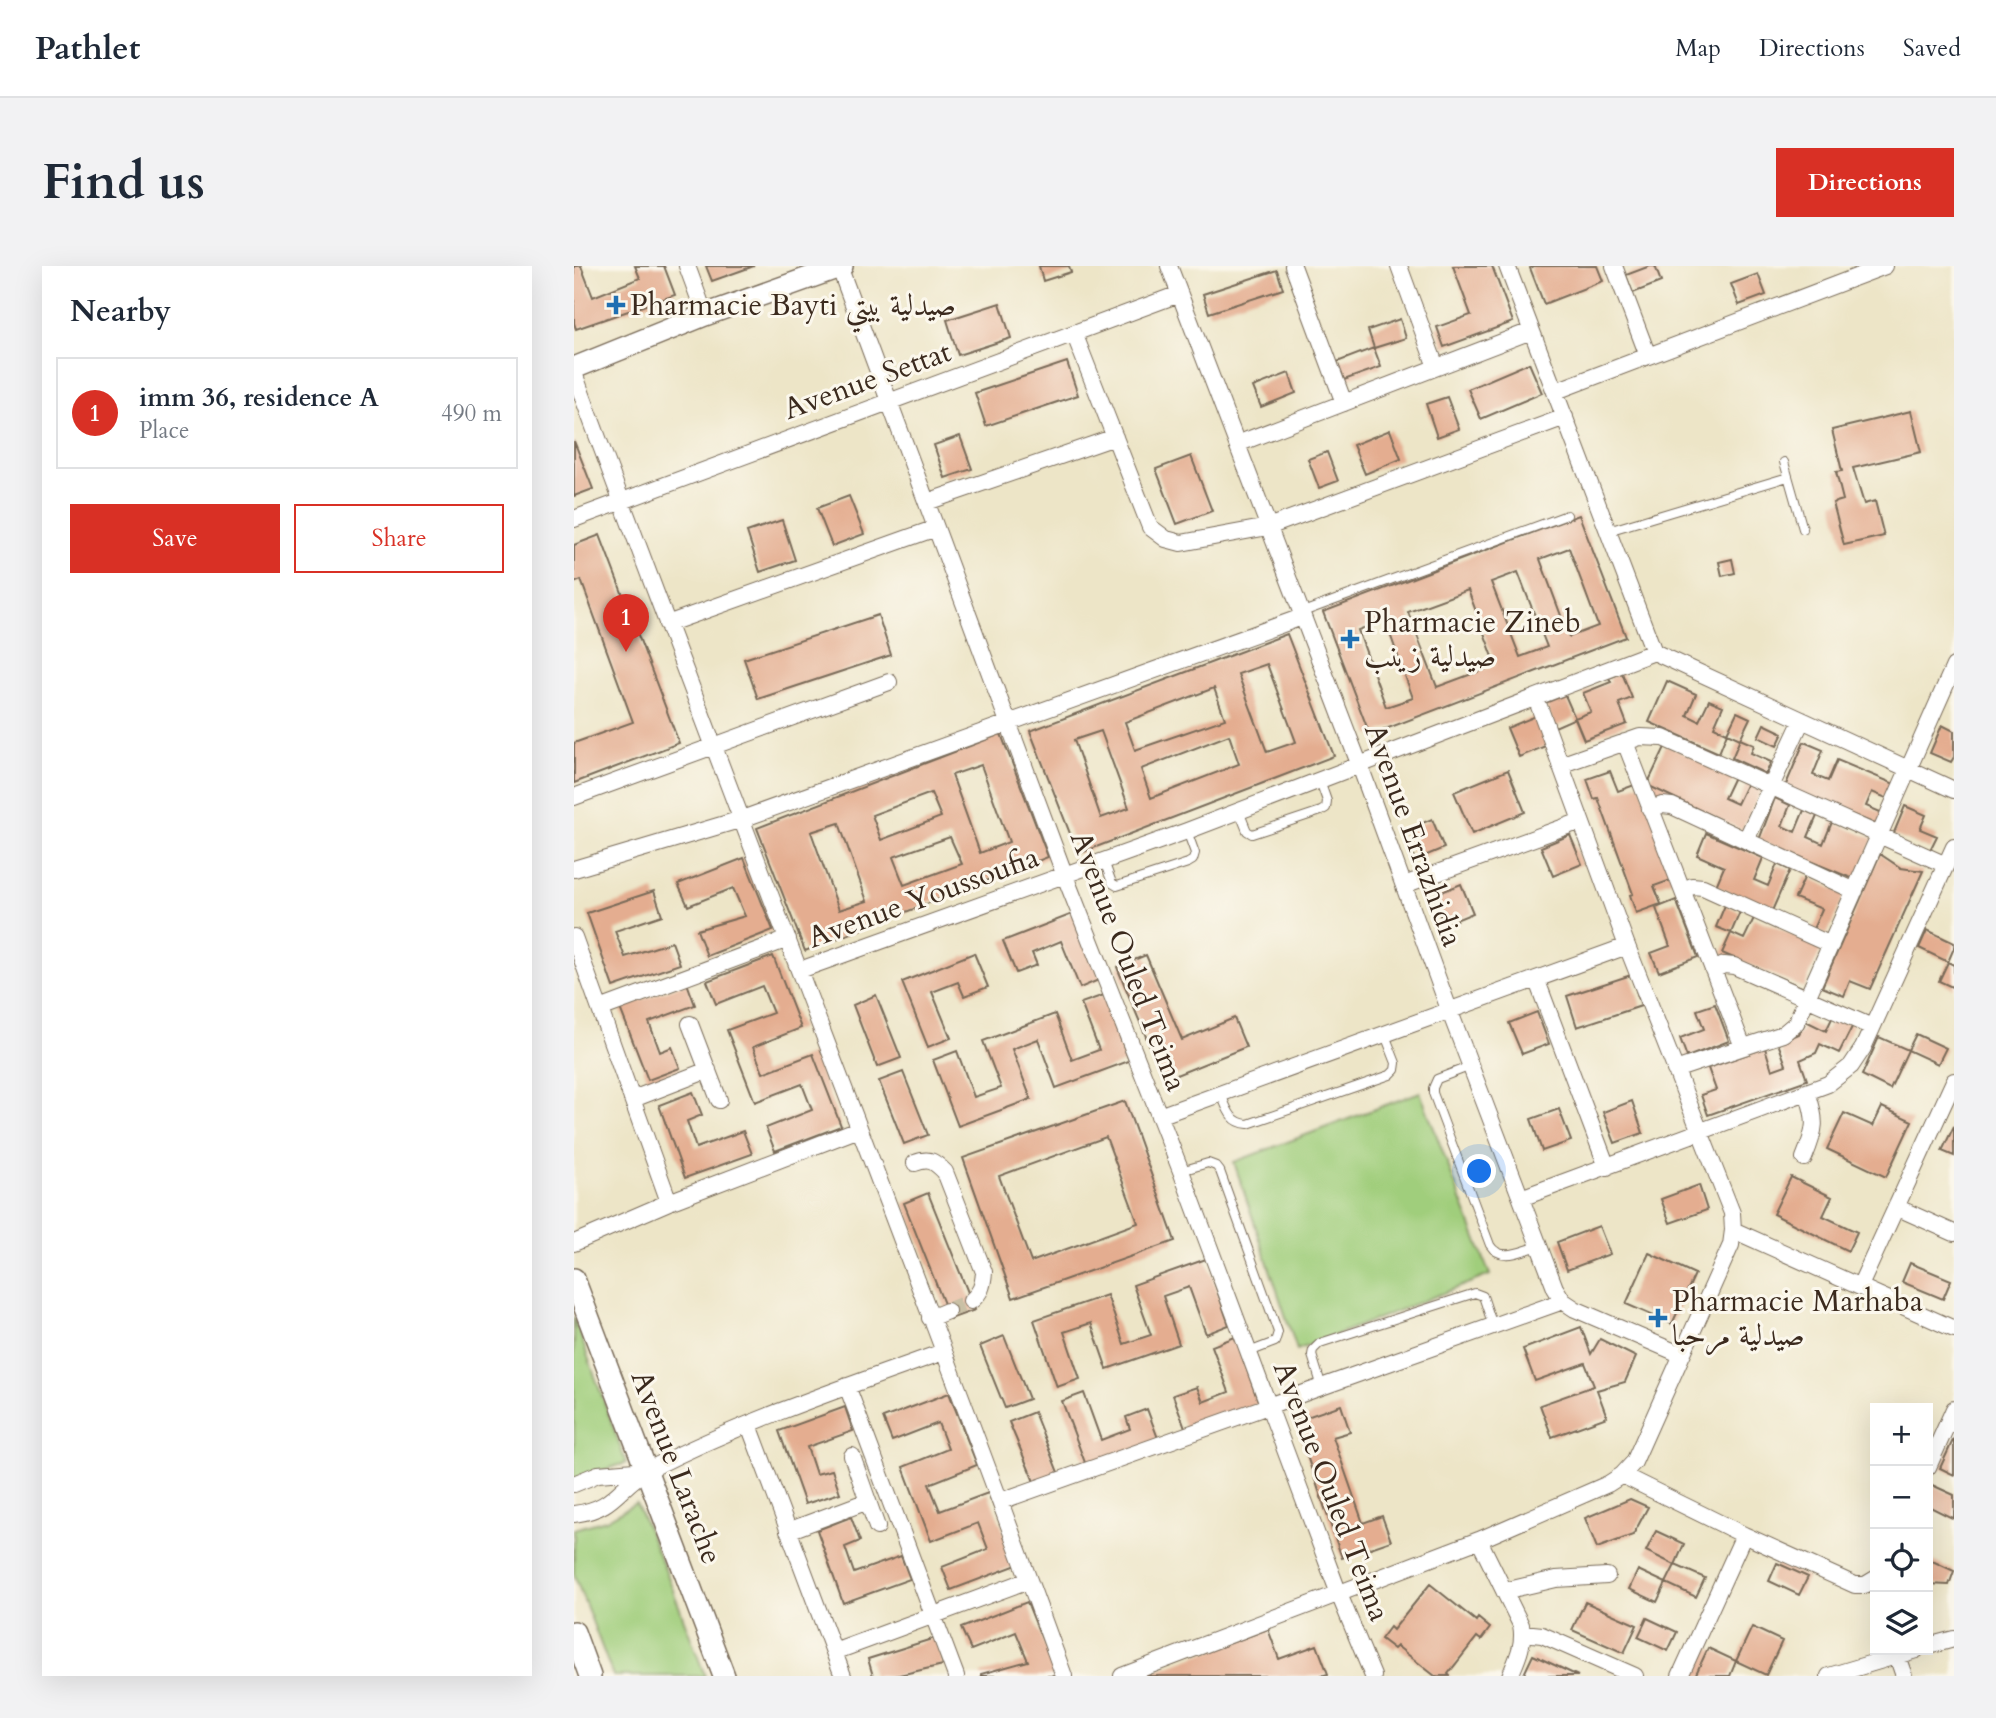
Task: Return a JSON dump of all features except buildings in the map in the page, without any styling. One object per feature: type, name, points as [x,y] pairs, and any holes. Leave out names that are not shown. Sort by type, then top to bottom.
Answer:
[{"type":"main road","points":[[574,368],[840,266]]},
{"type":"main road","name":"Avenue Larache","points":[[574,1279],[724,1676]]},
{"type":"main road","points":[[574,1633],[590,1676]]},
{"type":"street","points":[[687,266],[705,316]]},
{"type":"street","name":"Avenue Ouled Teima","points":[[840,266],[1065,876],[1181,1171],[1372,1676]]},
{"type":"street","name":"Avenue Errazhidia","points":[[1169,266],[1360,766],[1555,1289],[1563,1301]]},
{"type":"street","points":[[1293,266],[1344,403]]},
{"type":"street","points":[[1399,266],[1436,367]]},
{"type":"street","points":[[1507,266],[1654,652],[1954,790]]},
{"type":"street","points":[[1614,266],[1648,356]]},
{"type":"street","points":[[1556,391],[1885,266]]},
{"type":"street","name":"Avenue Settat","points":[[574,519],[1179,294]]},
{"type":"street","points":[[1237,444],[1531,331]]},
{"type":"street","points":[[1074,333],[1150,527],[1173,542],[1189,543],[1268,527],[1564,417]]},
{"type":"street","points":[[574,373],[1001,1501],[1064,1676]]},
{"type":"street","points":[[926,502],[1115,437]]},
{"type":"street","points":[[667,624],[936,528]]},
{"type":"street","points":[[574,869],[742,819],[1010,724],[1301,615]]},
{"type":"street","name":"Avenue Youssoufia","points":[[800,970],[1187,831],[1654,652]]},
{"type":"street","points":[[1675,1070],[1788,1031],[1796,1023],[1954,666]]},
{"type":"street","points":[[574,797],[889,682]]},
{"type":"street","points":[[1122,1676],[1479,1541],[1608,1484],[1622,1475],[1634,1462],[1728,1252],[1734,1230],[1732,1213],[1627,946],[1536,698]]},
{"type":"street","points":[[1745,840],[1802,720]]},
{"type":"street","points":[[1560,765],[1640,737],[1663,738],[1946,865]]},
{"type":"street","points":[[1625,743],[1743,1047]]},
{"type":"street","points":[[1650,809],[1662,805],[1672,806],[1855,891]]},
{"type":"street","points":[[1404,885],[1581,821]]},
{"type":"street","points":[[1521,1198],[1828,1084],[1851,1066],[1863,1048],[1954,847]]},
{"type":"street","points":[[1682,891],[1692,886],[1703,887],[1831,945]]},
{"type":"street","points":[[574,937],[669,1202]]},
{"type":"street","points":[[600,1009],[788,939]]},
{"type":"street","points":[[1159,1116],[1537,981],[1627,946]]},
{"type":"street","points":[[1713,970],[1724,965],[1734,966],[1872,1027]]},
{"type":"street","points":[[1537,981],[1607,1167]]},
{"type":"street","points":[[690,1024],[719,1100]]},
{"type":"street","points":[[633,1099],[708,1070]]},
{"type":"street","points":[[1860,1286],[1954,1081]]},
{"type":"street","points":[[1804,1158],[1816,1122],[1807,1092]]},
{"type":"street","points":[[574,1243],[669,1202],[859,1129]]},
{"type":"street","points":[[915,1163],[925,1158],[934,1161],[945,1172],[984,1272],[983,1285],[978,1296],[971,1301]]},
{"type":"street","points":[[1896,1208],[1954,1233]]},
{"type":"street","points":[[1734,1230],[1954,1329]]},
{"type":"street","points":[[1001,1501],[1563,1301],[1575,1309],[1682,1355]]},
{"type":"street","points":[[930,1318],[947,1311]]},
{"type":"street","points":[[574,1514],[610,1503],[647,1470],[749,1425],[943,1352]]},
{"type":"street","points":[[847,1386],[956,1676]]},
{"type":"street","points":[[1928,1466],[1954,1409]]},
{"type":"street","points":[[749,1425],[843,1676]]},
{"type":"street","points":[[852,1455],[877,1527]]},
{"type":"street","points":[[574,1484],[598,1474],[647,1470]]},
{"type":"street","points":[[1622,1475],[1744,1535],[1855,1584],[1870,1586]]},
{"type":"street","points":[[788,1531],[868,1501]]},
{"type":"street","points":[[1680,1676],[1744,1535]]},
{"type":"street","points":[[1479,1541],[1523,1633],[1522,1647],[1510,1676]]},
{"type":"street","points":[[1504,1591],[1556,1579],[1607,1576]]},
{"type":"street","points":[[834,1652],[1029,1580]]},
{"type":"street","points":[[1523,1633],[1542,1635],[1635,1676]]},
{"type":"street","points":[[1933,1645],[1954,1639]]},
{"type":"street","points":[[1829,1676],[1888,1655]]},
{"type":"street","points":[[1897,1655],[1904,1676]]},
{"type":"lane","points":[[1784,462],[1803,529]]},
{"type":"lane","points":[[1608,531],[1788,477]]},
{"type":"lane","points":[[1301,615],[1567,514]]},
{"type":"lane","points":[[1239,811],[1247,831],[1252,834],[1321,811],[1326,808],[1327,801],[1320,781]]},
{"type":"lane","points":[[1104,861],[1112,883],[1117,886],[1188,863],[1195,856],[1187,831]]},
{"type":"lane","points":[[1221,1094],[1234,1120],[1248,1124],[1390,1075],[1395,1070],[1396,1063],[1385,1035]]},
{"type":"lane","points":[[1471,1066],[1437,1079],[1433,1093],[1490,1245],[1494,1252],[1505,1255],[1539,1246]]},
{"type":"lane","points":[[1181,1171],[1208,1163],[1220,1171],[1278,1332],[1275,1342],[1249,1352]]},
{"type":"lane","points":[[1322,1387],[1312,1355],[1320,1343],[1478,1293],[1485,1298],[1493,1326]]},
{"type":"green space","points":[[1420,1092],[1490,1275],[1297,1350],[1234,1162]]},
{"type":"green space","points":[[574,1318],[626,1463],[574,1479]]},
{"type":"green space","points":[[636,1503],[667,1574],[705,1676],[613,1676],[574,1574],[574,1529],[606,1520]]},
{"type":"tunnel","points":[[947,1311],[971,1301]]},
{"type":"place","name":"Pharmacie Bayti صيدلية بيتي","points":[[616,305]]},
{"type":"place","name":"Pharmacie Zineb صيدلية زينب","points":[[1350,639]]},
{"type":"place","name":"imm 36, residence A","points":[[626,652]]},
{"type":"place","name":"Pharmacie Marhaba صيدلية مرحبا","points":[[1658,1318]]}]
